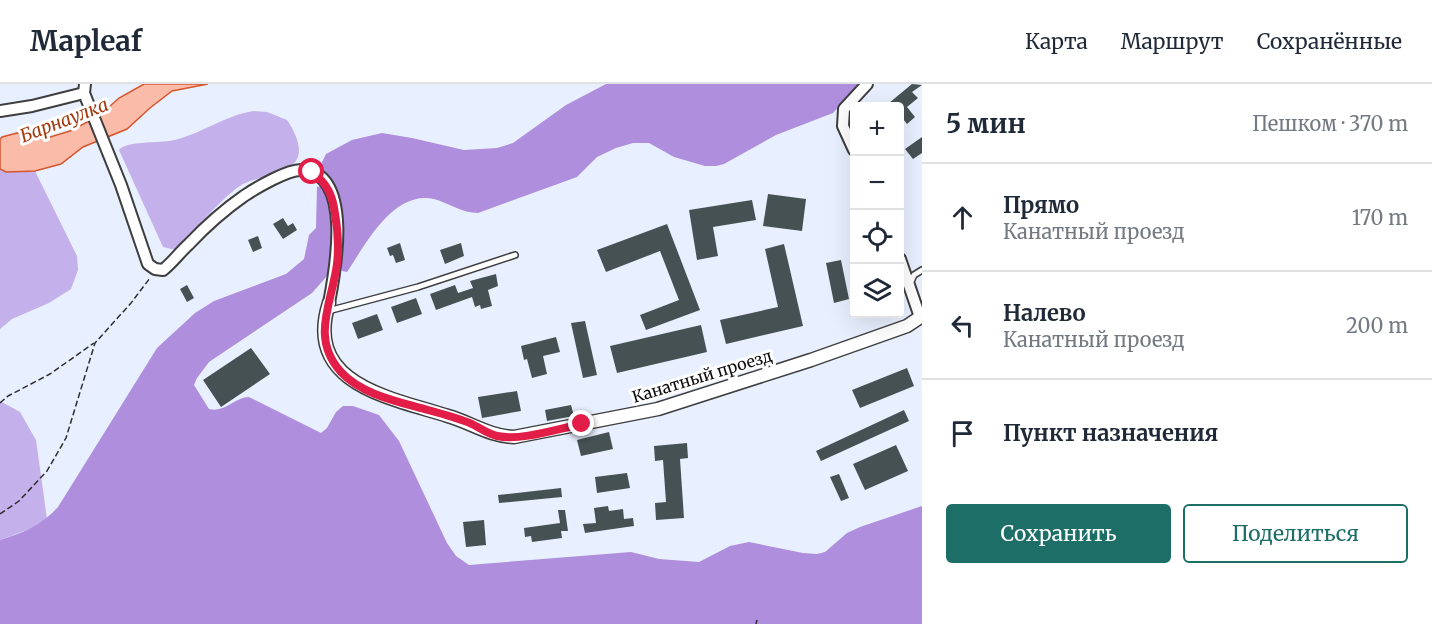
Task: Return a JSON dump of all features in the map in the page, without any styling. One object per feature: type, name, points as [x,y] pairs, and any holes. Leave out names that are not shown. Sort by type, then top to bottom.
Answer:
[{"type":"street","points":[[850,102],[867,84]]},
{"type":"street","points":[[0,111],[32,106],[84,88],[104,147],[121,184],[148,264],[155,269]]},
{"type":"street","points":[[850,102],[844,109],[843,126],[850,140]]},
{"type":"street","name":"Канатный проезд","points":[[155,269],[163,270],[188,244],[245,196],[291,172],[300,170],[312,172],[322,179],[330,190],[337,222],[337,265],[324,330],[326,347],[333,362],[354,383],[394,400],[470,424],[490,434],[514,437],[658,409],[811,360],[907,326],[921,316],[902,264]]},
{"type":"lane","points":[[327,307],[418,287],[515,255]]},
{"type":"lane","points":[[909,285],[914,275],[922,270]]},
{"type":"path","points":[[0,404],[8,396],[50,374],[95,343],[131,303],[155,269]]},
{"type":"path","points":[[0,514],[19,501],[47,471],[66,438],[95,343]]},
{"type":"path","points":[[756,624],[757,620]]},
{"type":"shaded area","points":[[144,84],[208,84],[172,91],[127,129],[83,147],[61,164],[35,171],[6,172],[0,169],[0,139],[2,137],[32,129],[47,138],[70,131],[99,116],[119,98]]},
{"type":"shaded area","points":[[606,84],[859,84],[833,113],[776,135],[724,164],[705,166],[674,157],[649,143],[633,143],[597,157],[577,177],[478,213],[434,199],[419,198],[393,211],[372,234],[347,272],[342,271],[338,199],[321,164],[326,154],[352,140],[382,133],[464,150],[497,148],[513,143],[566,105]]},
{"type":"shaded area","points":[[254,111],[267,112],[287,120],[295,134],[299,150],[299,155],[293,165],[280,172],[243,184],[217,205],[176,250],[163,247],[119,150],[128,145],[169,141],[191,135],[232,117]]},
{"type":"shaded area","points":[[0,169],[6,172],[35,171],[77,256],[78,270],[71,289],[49,303],[12,319],[0,329]]},
{"type":"shaded area","points":[[322,186],[327,195],[334,225],[331,270],[312,293],[209,362],[194,385],[209,409],[220,409],[239,399],[249,397],[321,433],[343,406],[353,406],[379,415],[399,441],[447,543],[456,556],[469,565],[631,552],[659,559],[699,562],[730,546],[749,542],[817,554],[825,552],[847,533],[860,527],[922,506],[922,624],[0,624],[0,540],[32,528],[58,507],[157,348],[195,313],[214,301],[286,274],[304,259],[309,235],[316,228],[317,187]]},
{"type":"shaded area","points":[[0,401],[20,412],[36,440],[47,519],[32,528],[0,540]]},
{"type":"building","points":[[912,84],[922,85],[912,92],[918,98],[907,107],[915,117],[907,124],[904,120],[904,102],[890,102]]},
{"type":"building","points":[[922,137],[922,153],[913,159],[905,149]]},
{"type":"building","points":[[768,194],[806,199],[802,231],[763,226]]},
{"type":"building","points":[[752,200],[756,220],[713,227],[718,256],[697,260],[689,210]]},
{"type":"building","points":[[283,218],[288,226],[293,223],[297,230],[283,239],[273,224]]},
{"type":"building","points":[[667,224],[700,310],[646,330],[640,315],[679,300],[660,251],[606,272],[597,250]]},
{"type":"building","points":[[258,236],[262,248],[253,252],[248,240]]},
{"type":"building","points":[[400,243],[405,260],[396,263],[387,248]]},
{"type":"building","points":[[461,243],[464,256],[445,264],[440,250]]},
{"type":"building","points":[[784,244],[803,326],[726,344],[720,320],[778,307],[765,249]]},
{"type":"building","points":[[841,260],[849,299],[834,303],[826,263]]},
{"type":"building","points":[[496,274],[498,286],[488,290],[492,306],[481,309],[480,305],[475,307],[472,297],[436,310],[430,294],[455,285],[458,293],[473,288],[470,281]]},
{"type":"building","points":[[187,285],[194,298],[187,302],[180,289]]},
{"type":"building","points":[[416,298],[422,314],[397,323],[391,307]]},
{"type":"building","points":[[377,314],[383,330],[358,339],[352,323]]},
{"type":"building","points":[[585,321],[597,375],[583,378],[571,323]]},
{"type":"building","points":[[701,325],[707,352],[617,373],[610,346]]},
{"type":"building","points":[[556,337],[560,352],[543,356],[547,374],[532,378],[521,346]]},
{"type":"building","points":[[251,348],[270,374],[221,407],[203,380]]},
{"type":"building","points":[[907,368],[914,386],[860,408],[852,390]]},
{"type":"building","points":[[517,391],[521,411],[482,418],[478,397]]},
{"type":"building","points":[[571,405],[574,416],[547,421],[545,410]]},
{"type":"building","points":[[904,410],[909,421],[821,461],[816,451]]},
{"type":"building","points":[[609,432],[613,449],[581,456],[577,440]]},
{"type":"building","points":[[687,443],[688,458],[680,459],[684,518],[656,520],[655,503],[666,502],[663,460],[655,461],[654,446]]},
{"type":"building","points":[[896,445],[908,471],[865,490],[853,464]]},
{"type":"building","points":[[627,473],[630,488],[597,493],[595,477]]},
{"type":"building","points":[[839,474],[849,498],[841,501],[830,477]]},
{"type":"building","points":[[561,488],[562,497],[499,503],[498,495]]},
{"type":"building","points":[[608,506],[609,511],[623,509],[624,519],[633,518],[634,526],[585,533],[583,524],[596,523],[594,508]]},
{"type":"building","points":[[558,510],[565,510],[568,531],[561,531],[562,538],[532,542],[531,536],[525,537],[524,528],[560,523]]},
{"type":"building","points":[[484,520],[486,545],[466,547],[463,522]]},
{"type":"route","points":[[312,172],[322,179],[330,190],[337,222],[337,265],[324,330],[326,347],[333,362],[342,373],[354,383],[372,392],[451,417],[499,436],[514,437],[582,424]]},
{"type":"water label","name":"Барнаулка","points":[[64,120]]}]
